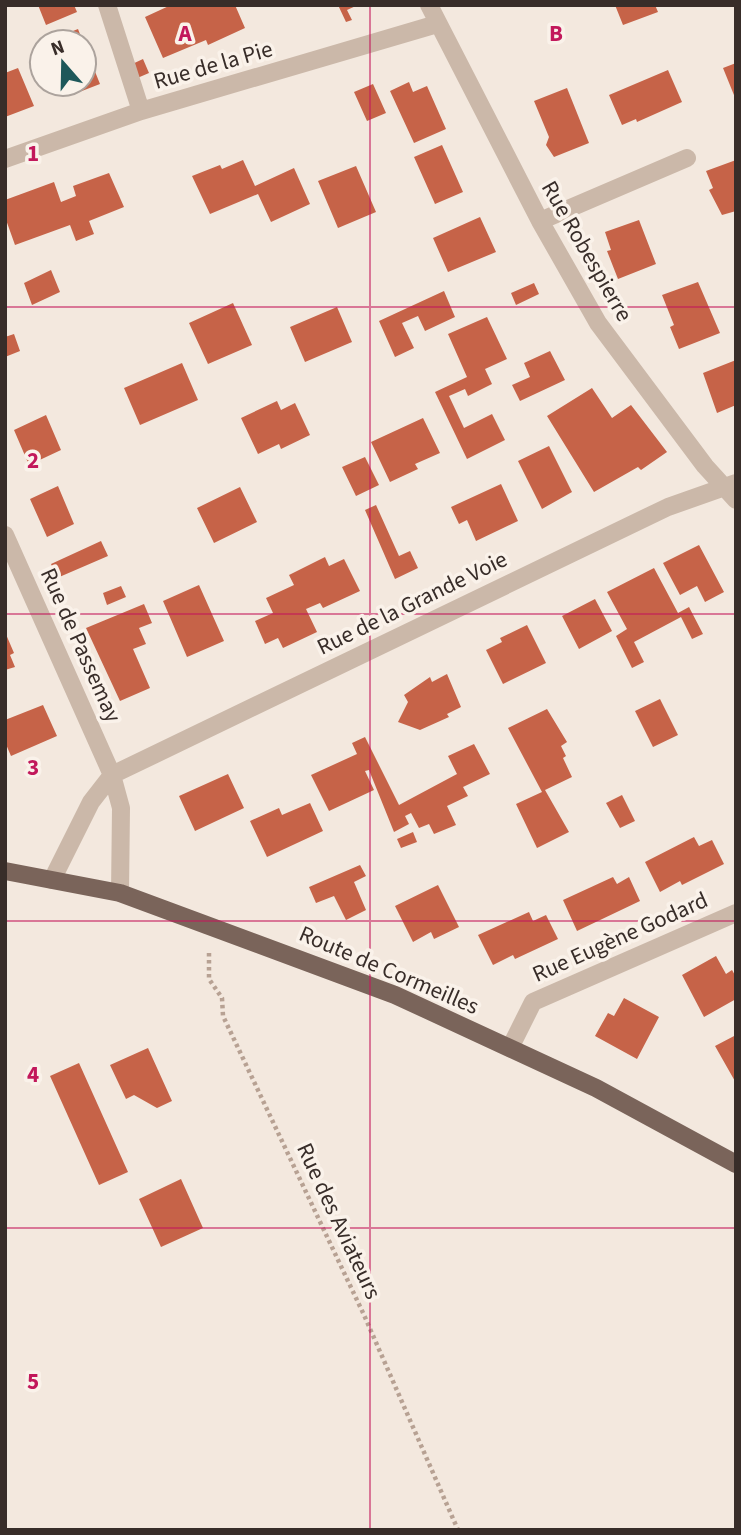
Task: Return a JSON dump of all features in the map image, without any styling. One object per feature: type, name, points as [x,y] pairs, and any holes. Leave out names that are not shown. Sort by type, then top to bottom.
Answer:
[{"type":"main road","name":"Route de Cormeilles","points":[[5,871],[120,893],[395,995],[596,1088],[736,1164]]},
{"type":"street","points":[[107,5],[141,111]]},
{"type":"street","name":"Rue Robespierre","points":[[429,5],[540,221],[598,323],[705,466],[732,490]]},
{"type":"street","name":"Rue de la Pie","points":[[5,159],[141,111],[437,24]]},
{"type":"street","points":[[540,221],[687,158]]},
{"type":"street","name":"Rue de la Grande Voie","points":[[52,880],[91,802],[112,775],[668,507],[732,490]]},
{"type":"street","name":"Rue de Passemay","points":[[5,535],[112,775]]},
{"type":"street","points":[[112,775],[121,808],[120,893]]},
{"type":"street","name":"Rue Eugène Godard","points":[[510,1048],[533,1002],[736,914]]},
{"type":"path","name":"Rue des Aviateurs","points":[[209,925],[209,979],[222,998],[223,1016],[364,1315],[458,1530]]},
{"type":"building","points":[[38,5],[74,5],[77,12],[46,25]]},
{"type":"building","points":[[171,5],[235,5],[245,28],[208,45],[206,40],[163,58],[145,17]]},
{"type":"building","points":[[338,5],[358,5],[347,10],[352,20],[346,22]]},
{"type":"building","points":[[615,5],[655,5],[658,12],[623,25]]},
{"type":"building","points":[[143,59],[149,73],[135,79],[128,66]]},
{"type":"building","points":[[736,63],[736,100],[723,68]]},
{"type":"building","points":[[18,68],[28,98],[31,98],[34,106],[5,117],[5,73]]},
{"type":"building","points":[[668,70],[682,102],[637,122],[636,119],[622,125],[609,95]]},
{"type":"building","points":[[409,82],[413,92],[427,86],[446,129],[414,143],[390,91]]},
{"type":"building","points":[[373,84],[386,113],[367,121],[354,92]]},
{"type":"building","points":[[567,88],[589,143],[554,157],[546,145],[549,137],[534,101]]},
{"type":"building","points":[[442,145],[463,192],[435,204],[414,157]]},
{"type":"building","points":[[243,160],[255,186],[294,168],[310,204],[271,222],[258,194],[210,214],[192,176],[220,165],[222,169]]},
{"type":"building","points":[[736,160],[736,211],[722,215],[709,190],[713,188],[706,171]]},
{"type":"building","points":[[356,166],[376,212],[338,228],[318,181]]},
{"type":"building","points":[[109,173],[124,207],[89,221],[94,234],[76,241],[70,225],[15,245],[5,217],[5,200],[54,182],[61,202],[76,196],[73,186]]},
{"type":"building","points":[[480,217],[496,252],[448,272],[433,238]]},
{"type":"building","points":[[639,220],[656,264],[618,279],[607,251],[611,250],[605,232]]},
{"type":"building","points":[[51,270],[60,292],[32,305],[24,283]]},
{"type":"building","points":[[698,282],[720,333],[679,349],[670,327],[674,325],[662,295]]},
{"type":"building","points":[[534,283],[539,294],[516,305],[511,293]]},
{"type":"building","points":[[444,291],[455,317],[425,331],[418,316],[402,323],[414,348],[395,357],[379,321]]},
{"type":"building","points":[[233,303],[252,345],[208,364],[189,323]]},
{"type":"building","points":[[337,307],[352,342],[305,362],[290,327]]},
{"type":"building","points":[[487,317],[507,359],[485,369],[492,384],[468,396],[465,389],[449,396],[464,428],[492,414],[505,440],[467,459],[435,392],[467,377],[448,334]]},
{"type":"building","points":[[14,334],[20,351],[5,357],[5,337]]},
{"type":"building","points":[[550,351],[565,380],[520,401],[512,385],[530,377],[524,363]]},
{"type":"building","points":[[736,360],[736,405],[717,413],[703,373]]},
{"type":"building","points":[[182,363],[198,400],[140,425],[124,388]]},
{"type":"building","points":[[592,388],[612,418],[631,405],[667,452],[641,470],[638,467],[594,492],[547,416]]},
{"type":"building","points":[[277,401],[281,410],[295,403],[310,435],[281,449],[279,444],[258,454],[241,418]]},
{"type":"building","points":[[46,415],[61,450],[29,465],[14,430]]},
{"type":"building","points":[[423,418],[440,453],[415,464],[418,469],[390,482],[371,442]]},
{"type":"building","points":[[549,446],[572,492],[542,509],[518,461]]},
{"type":"building","points":[[365,457],[379,485],[356,496],[342,467]]},
{"type":"building","points":[[501,484],[518,521],[476,541],[467,520],[459,524],[451,507]]},
{"type":"building","points":[[58,486],[74,524],[47,537],[30,499]]},
{"type":"building","points":[[240,487],[257,522],[214,543],[197,508]]},
{"type":"building","points":[[376,505],[399,556],[410,551],[418,568],[395,579],[365,510]]},
{"type":"building","points":[[101,541],[108,556],[57,578],[51,564]]},
{"type":"building","points":[[699,545],[724,592],[705,602],[697,586],[680,595],[663,563]]},
{"type":"building","points":[[325,557],[329,566],[344,559],[360,591],[323,608],[320,603],[306,609],[317,632],[283,648],[278,638],[265,644],[255,621],[273,613],[266,598],[294,585],[289,575]]},
{"type":"building","points":[[654,568],[678,613],[689,607],[703,634],[692,639],[681,617],[634,642],[644,662],[632,668],[616,636],[627,629],[607,592]]},
{"type":"building","points":[[199,585],[224,641],[187,657],[163,601]]},
{"type":"building","points":[[121,586],[126,597],[107,605],[103,593]]},
{"type":"building","points":[[595,599],[612,631],[579,649],[562,616]]},
{"type":"building","points":[[144,604],[152,623],[139,628],[146,644],[133,649],[150,688],[120,701],[86,628]]},
{"type":"building","points":[[527,625],[546,663],[503,684],[486,650],[502,642],[500,638]]},
{"type":"building","points":[[5,632],[14,653],[10,655],[15,667],[5,670]]},
{"type":"building","points":[[447,674],[461,707],[447,714],[449,717],[420,730],[398,722],[408,702],[404,695],[430,677],[432,682]]},
{"type":"building","points":[[660,699],[678,735],[653,747],[635,711]]},
{"type":"building","points":[[43,705],[57,736],[11,756],[5,742],[5,720]]},
{"type":"building","points":[[547,709],[567,742],[561,746],[566,756],[563,758],[572,777],[545,790],[569,832],[537,848],[516,804],[542,792],[508,728]]},
{"type":"building","points":[[365,737],[399,805],[457,774],[448,756],[474,744],[490,774],[463,787],[468,796],[447,806],[456,825],[434,834],[429,824],[419,828],[411,813],[405,816],[409,824],[394,832],[369,770],[365,771],[374,790],[329,811],[311,775],[357,754],[352,743]]},
{"type":"building","points":[[228,774],[244,808],[195,831],[179,796]]},
{"type":"building","points":[[622,795],[635,821],[620,828],[606,803]]},
{"type":"building","points":[[310,803],[323,831],[267,857],[250,821],[279,808],[282,815]]},
{"type":"building","points":[[413,832],[417,842],[401,848],[397,839]]},
{"type":"building","points":[[694,837],[699,846],[712,840],[724,864],[682,885],[680,881],[660,892],[645,862]]},
{"type":"building","points":[[360,865],[366,876],[354,882],[366,910],[346,920],[334,896],[316,903],[309,887]]},
{"type":"building","points":[[613,877],[617,884],[629,877],[640,901],[577,931],[563,900]]},
{"type":"building","points":[[438,885],[459,927],[434,939],[431,932],[413,942],[395,906]]},
{"type":"building","points":[[529,912],[533,921],[546,915],[558,939],[515,959],[513,955],[493,965],[478,935]]},
{"type":"building","points":[[716,956],[726,974],[732,970],[736,977],[736,999],[704,1017],[682,975]]},
{"type":"building","points":[[624,998],[659,1017],[637,1059],[595,1036],[608,1013],[614,1016]]},
{"type":"building","points":[[736,1035],[736,1083],[715,1046]]},
{"type":"building","points":[[148,1048],[172,1101],[157,1108],[134,1095],[126,1099],[110,1065]]},
{"type":"building","points":[[79,1063],[128,1172],[99,1185],[50,1076]]},
{"type":"building","points":[[181,1179],[203,1228],[161,1247],[139,1199]]}]
